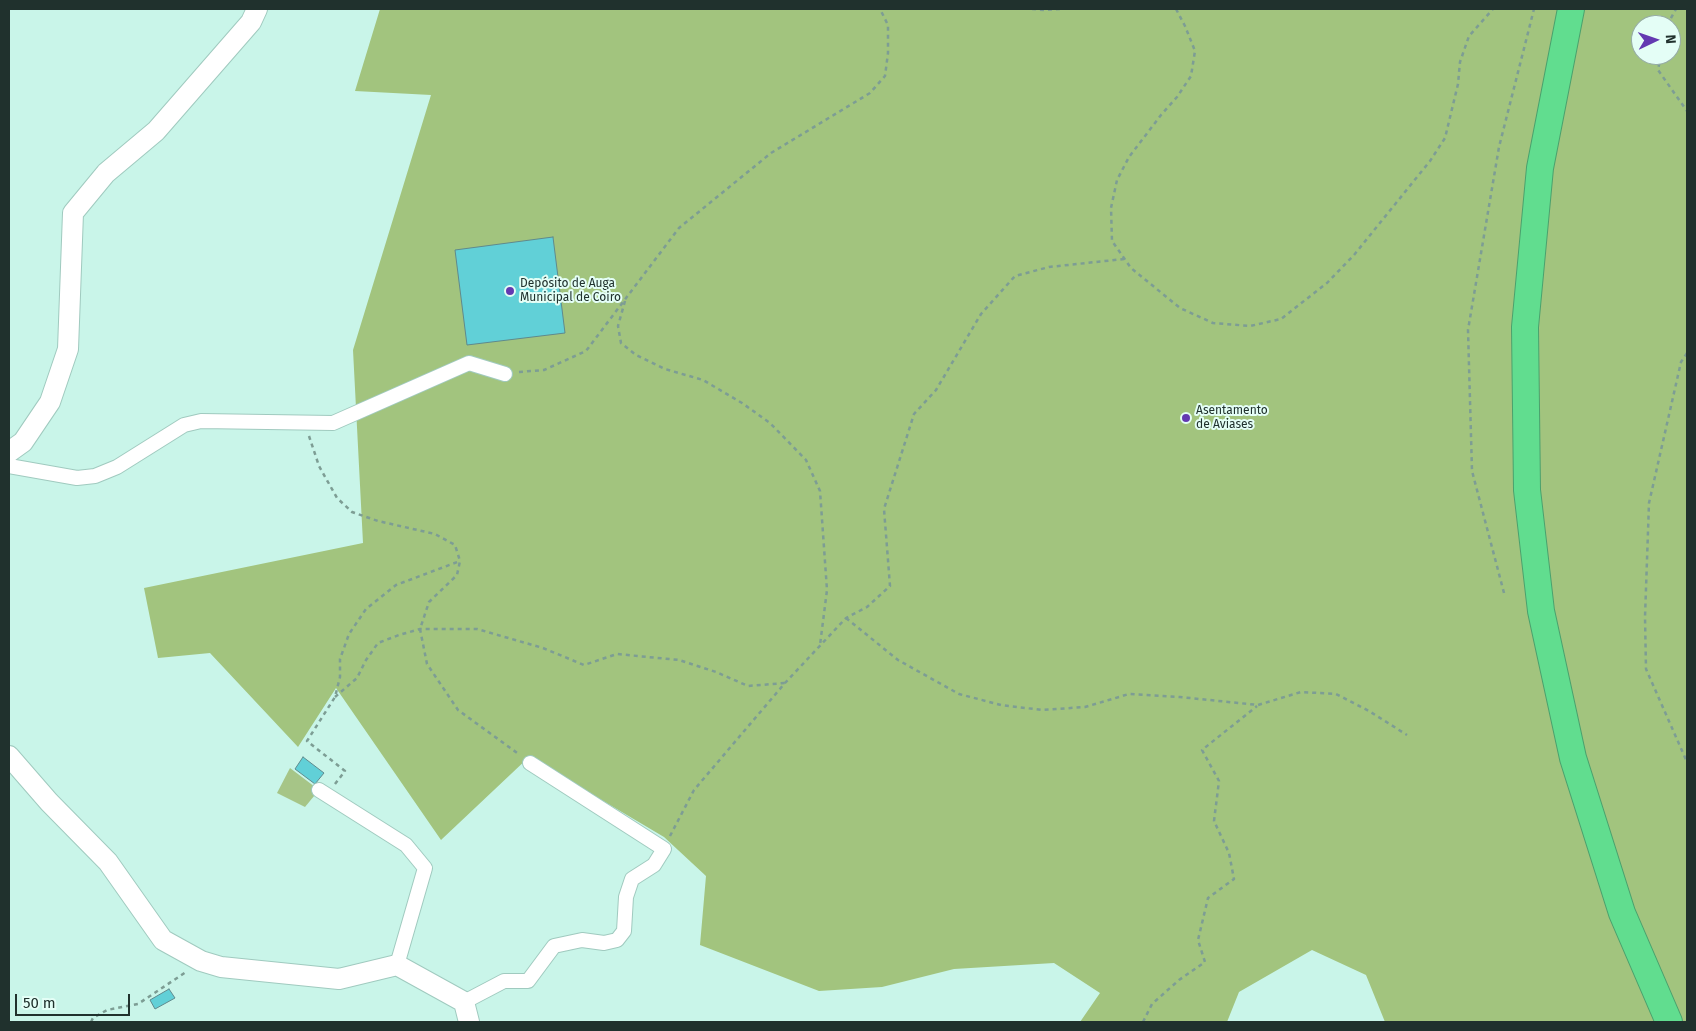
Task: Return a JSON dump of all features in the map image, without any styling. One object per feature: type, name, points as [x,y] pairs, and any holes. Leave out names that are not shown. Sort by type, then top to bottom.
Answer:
[{"type":"highway","points":[[1571,9],[1540,168],[1525,327],[1527,490],[1541,611],[1573,758],[1622,913],[1670,1022]]},
{"type":"street","points":[[9,452],[23,442],[50,402],[68,349],[73,213],[106,173],[156,131],[251,22],[257,9]]},
{"type":"street","points":[[9,466],[77,478],[95,476],[117,467],[184,425],[201,421],[333,423],[469,363],[506,374]]},
{"type":"street","points":[[9,756],[49,802],[108,862],[163,940],[201,961],[221,967],[338,979],[397,965],[464,1002],[469,1022]]},
{"type":"street","points":[[464,1002],[504,981],[528,981],[554,946],[582,940],[604,943],[617,940],[624,931],[626,897],[632,879],[654,865],[664,849],[530,763]]},
{"type":"street","points":[[323,792],[406,845],[425,868],[397,965]]},
{"type":"path","points":[[506,374],[544,370],[586,351],[679,228],[770,153],[870,93],[885,76],[888,53],[888,25],[880,9]]},
{"type":"path","points":[[1032,9],[1060,9]]},
{"type":"path","points":[[1176,9],[1195,51],[1191,76],[1177,97],[1129,156],[1117,180],[1111,208],[1112,241],[1131,268],[1180,308],[1213,323],[1250,326],[1281,319],[1327,283],[1354,255],[1430,161],[1445,138],[1458,84],[1460,62],[1469,36],[1493,9]]},
{"type":"path","points":[[1504,593],[1472,472],[1468,330],[1499,147],[1534,9]]},
{"type":"path","points":[[1659,65],[1658,70],[1687,111]]},
{"type":"path","points":[[664,849],[694,790],[785,684],[846,618],[867,607],[890,586],[884,508],[914,414],[936,390],[981,314],[1015,276],[1049,267],[1124,259]]},
{"type":"path","points":[[625,299],[618,326],[621,343],[636,355],[665,369],[703,380],[742,403],[770,423],[806,460],[820,491],[828,590],[820,646]]},
{"type":"path","points":[[1687,353],[1681,362],[1649,503],[1645,617],[1646,669],[1687,762]]},
{"type":"path","points":[[305,422],[319,466],[337,498],[352,512],[378,521],[435,534],[455,545],[460,561],[457,575],[430,602],[420,629],[427,664],[458,710],[530,763]]},
{"type":"path","points":[[335,697],[340,677],[340,659],[349,634],[366,609],[396,585],[460,561]]},
{"type":"path","points":[[846,618],[898,660],[959,694],[1001,705],[1042,710],[1086,707],[1129,694],[1258,705]]},
{"type":"path","points":[[323,792],[345,771],[307,741],[335,697],[357,678],[366,660],[378,643],[420,629],[477,629],[543,648],[584,665],[617,654],[679,660],[716,672],[748,686],[785,684]]},
{"type":"path","points":[[1143,1022],[1152,1004],[1179,980],[1205,962],[1198,940],[1208,898],[1234,879],[1229,853],[1214,821],[1219,781],[1202,750],[1258,705],[1301,692],[1336,694],[1369,711],[1406,735]]},
{"type":"path","points":[[91,1022],[92,1018],[107,1010],[138,1004],[169,984]]},
{"type":"green space","points":[[380,9],[1687,9],[1687,1022],[1385,1022],[1366,975],[1312,950],[1239,992],[1227,1022],[1080,1022],[1100,993],[1054,963],[954,969],[882,987],[819,991],[700,945],[706,876],[664,837],[529,757],[441,840],[336,688],[298,747],[210,653],[158,658],[144,588],[363,543],[353,350],[431,95],[355,91]]},
{"type":"green space","points":[[290,768],[319,790],[305,807],[277,793]]},
{"type":"building","name":"Depósito de Auga Municipal de Coiro","points":[[553,237],[565,333],[467,345],[455,250]]},
{"type":"building","points":[[303,757],[324,773],[315,784],[295,769]]},
{"type":"building","points":[[169,989],[175,998],[155,1009],[150,1000]]},
{"type":"place","name":"Depósito de Auga Municipal de Coiro","points":[[510,291]]},
{"type":"place","name":"Asentamento de Aviases","points":[[1186,418]]}]
